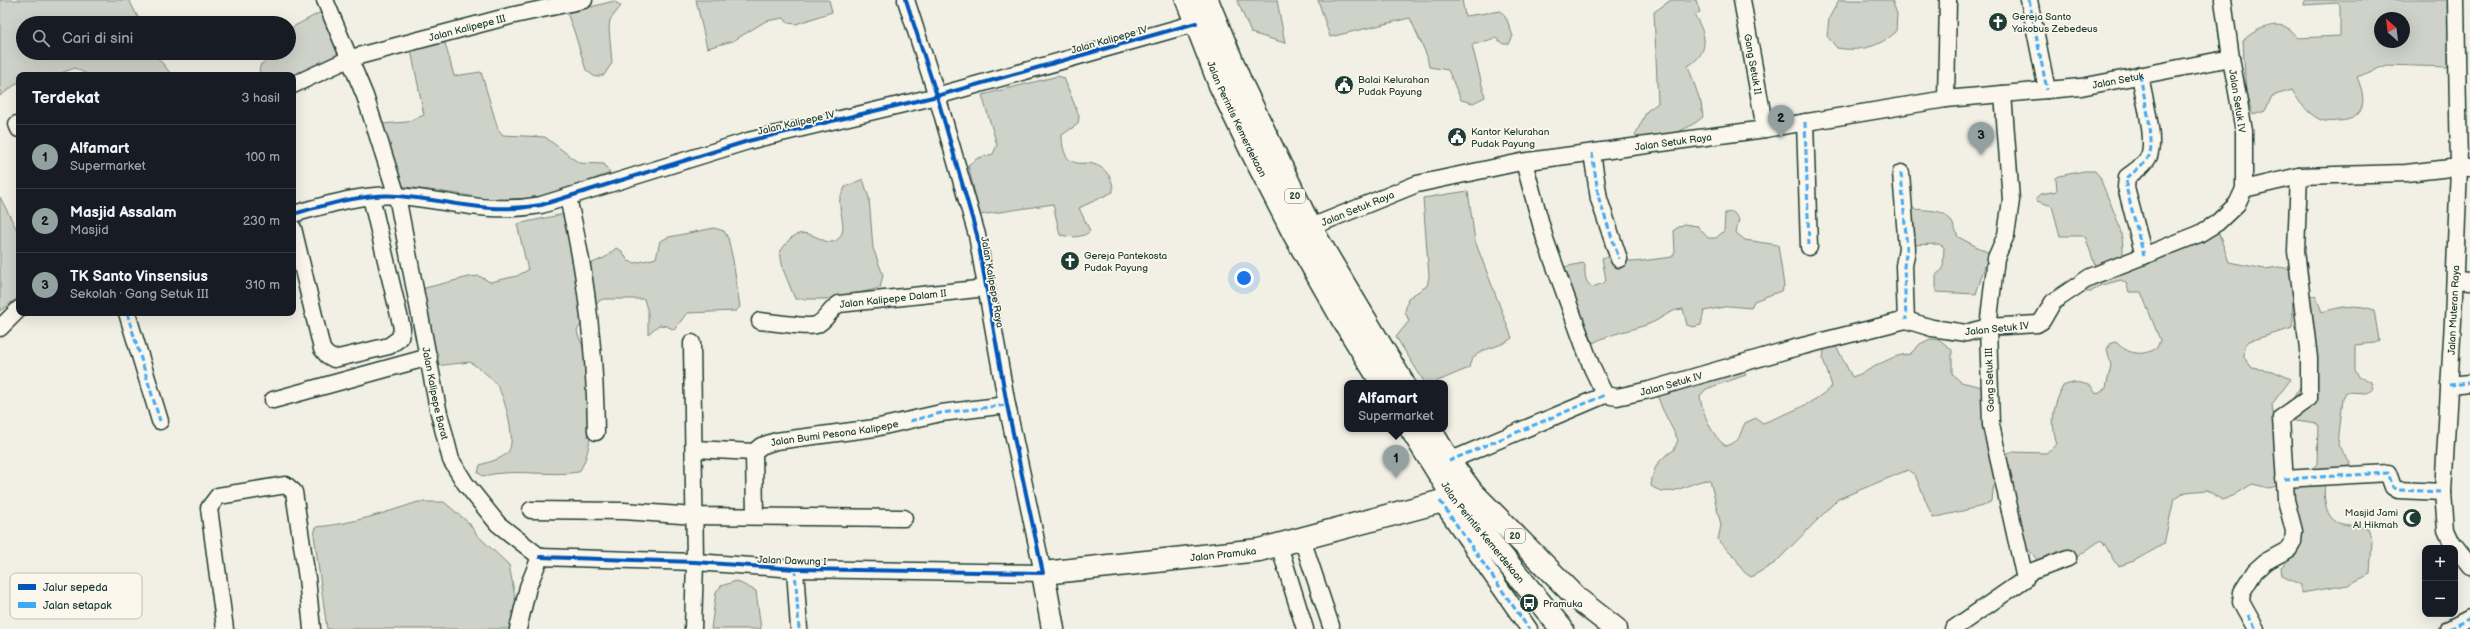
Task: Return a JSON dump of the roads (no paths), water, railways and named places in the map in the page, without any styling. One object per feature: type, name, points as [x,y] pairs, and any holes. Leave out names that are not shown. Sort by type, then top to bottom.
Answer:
[{"type":"main road","name":"Jalan Perintis Kemerdekaan","points":[[1187,0],[1220,84],[1261,148],[1302,231],[1343,320],[1380,380]]},
{"type":"main road","name":"Jalan Perintis Kemerdekaan","points":[[1207,0],[1240,82],[1261,148]]},
{"type":"main road","name":"Jalan Perintis Kemerdekaan","points":[[1302,231],[1401,380]]},
{"type":"main road","name":"Jalan Perintis Kemerdekaan","points":[[1413,432],[1447,500],[1562,629]]},
{"type":"main road","name":"Jalan Perintis Kemerdekaan","points":[[1432,432],[1449,461],[1472,492],[1579,600],[1616,629]]},
{"type":"main road","name":"Jalan Pramuka","points":[[1043,573],[1259,550],[1447,500]]},
{"type":"main road","points":[[1043,573],[1053,629]]},
{"type":"street","points":[[325,0],[351,58],[397,196]]},
{"type":"street","name":"Jalan Kalipepe III","points":[[296,84],[351,58],[510,16],[584,0]]},
{"type":"street","name":"Jalan Kalipepe Raya","points":[[906,0],[937,96],[977,235],[1007,405],[1043,573]]},
{"type":"street","name":"Gang Setuk II","points":[[1742,0],[1765,129]]},
{"type":"street","points":[[1946,99],[1948,0]]},
{"type":"street","points":[[2029,0],[2047,90]]},
{"type":"street","points":[[2223,0],[2231,58]]},
{"type":"street","name":"Jalan Muteran Raya","points":[[2456,0],[2464,167],[2462,281],[2449,385],[2443,492],[2446,530],[2465,552],[2470,566]]},
{"type":"street","name":"Jalan Kalipepe IV","points":[[296,213],[324,205],[371,197],[397,196],[487,209],[520,209],[568,198],[748,141],[937,96],[1196,23]]},
{"type":"street","name":"Jalan Setuk","points":[[1946,99],[2081,87],[2231,58]]},
{"type":"street","name":"Jalan Setuk IV","points":[[1605,395],[1617,397],[1650,390],[1787,350],[1906,320],[1932,328],[1966,333],[1988,327],[2037,324],[2042,321],[2053,302],[2082,281],[2199,234],[2218,223],[2237,204],[2244,189],[2244,131],[2231,58]]},
{"type":"street","points":[[2140,75],[2152,144],[2149,156],[2141,167],[2127,177],[2126,187],[2144,256]]},
{"type":"street","name":"Gang Setuk III","points":[[2003,94],[2011,200],[2006,235],[1996,258],[1988,327],[1991,425],[2025,574]]},
{"type":"street","name":"Jalan Setuk Raya","points":[[1302,231],[1417,184],[1524,162],[1765,129],[1946,99]]},
{"type":"street","points":[[1805,122],[1809,247]]},
{"type":"street","points":[[1592,153],[1599,199],[1619,259]]},
{"type":"street","points":[[1449,461],[1605,395],[1592,368],[1545,238],[1524,162]]},
{"type":"street","points":[[2244,189],[2299,176],[2406,172],[2464,167]]},
{"type":"street","points":[[1900,173],[1907,249],[1904,266],[1906,320]]},
{"type":"street","points":[[2256,629],[2241,602],[2242,592],[2255,571],[2265,562],[2289,549],[2293,542],[2294,531],[2286,500],[2281,418],[2309,398],[2309,358],[2296,251],[2299,176]]},
{"type":"street","name":"Jalan Kalipepe Barat","points":[[397,196],[438,409],[451,460],[465,483],[498,524],[540,557]]},
{"type":"street","points":[[296,240],[322,348],[327,355],[334,359],[389,346],[400,338],[402,328],[371,197]]},
{"type":"street","points":[[568,198],[581,250],[590,312],[596,432]]},
{"type":"street","name":"Jalan Kalipepe Dalam II","points":[[760,321],[816,325],[824,319],[832,308],[839,304],[986,288]]},
{"type":"street","points":[[0,328],[16,312]]},
{"type":"street","points":[[128,316],[160,421]]},
{"type":"street","points":[[692,343],[695,516],[693,629]]},
{"type":"street","points":[[273,400],[429,358]]},
{"type":"street","points":[[2449,385],[2470,383]]},
{"type":"street","name":"Jalan Bumi Pesona Kalipepe","points":[[754,452],[761,446],[776,441],[910,421],[941,414],[1007,405]]},
{"type":"street","points":[[694,449],[754,452],[755,516]]},
{"type":"street","points":[[2284,478],[2388,473],[2393,487],[2398,490],[2443,492]]},
{"type":"street","points":[[225,629],[209,508],[218,496],[286,485],[294,492],[307,578],[312,629]]},
{"type":"street","points":[[1447,500],[1529,629]]},
{"type":"street","points":[[531,510],[624,511],[695,516],[904,518]]},
{"type":"street","points":[[1302,538],[1331,626]]},
{"type":"street","points":[[1279,545],[1305,629]]},
{"type":"street","points":[[518,629],[528,587],[540,557]]},
{"type":"street","name":"Jalan Dawung I","points":[[540,557],[695,562],[795,569],[1043,573]]},
{"type":"street","points":[[1953,629],[2022,583],[2025,579],[2025,574],[2068,558]]},
{"type":"street","points":[[795,569],[799,629]]},
{"type":"street","points":[[2449,629],[2470,618]]},
{"type":"place","name":"Gereja Santo Yakobus Zebedeus","points":[[1998,22]]},
{"type":"place","name":"Balai Kelurahan Pudak Payung","points":[[1344,85]]},
{"type":"place","name":"Kantor Kelurahan Pudak Payung","points":[[1457,137]]},
{"type":"place","name":"Masjid Assalam","points":[[1781,138]]},
{"type":"place","name":"TK Santo Vinsensius","points":[[1981,155]]},
{"type":"place","name":"Gereja Pantekosta Pudak Payung","points":[[1070,261]]},
{"type":"place","name":"Alfamart","points":[[1396,478]]},
{"type":"place","name":"Masjid Jami Al Hikmah","points":[[2412,518]]},
{"type":"place","name":"Pramuka","points":[[1529,603]]}]
